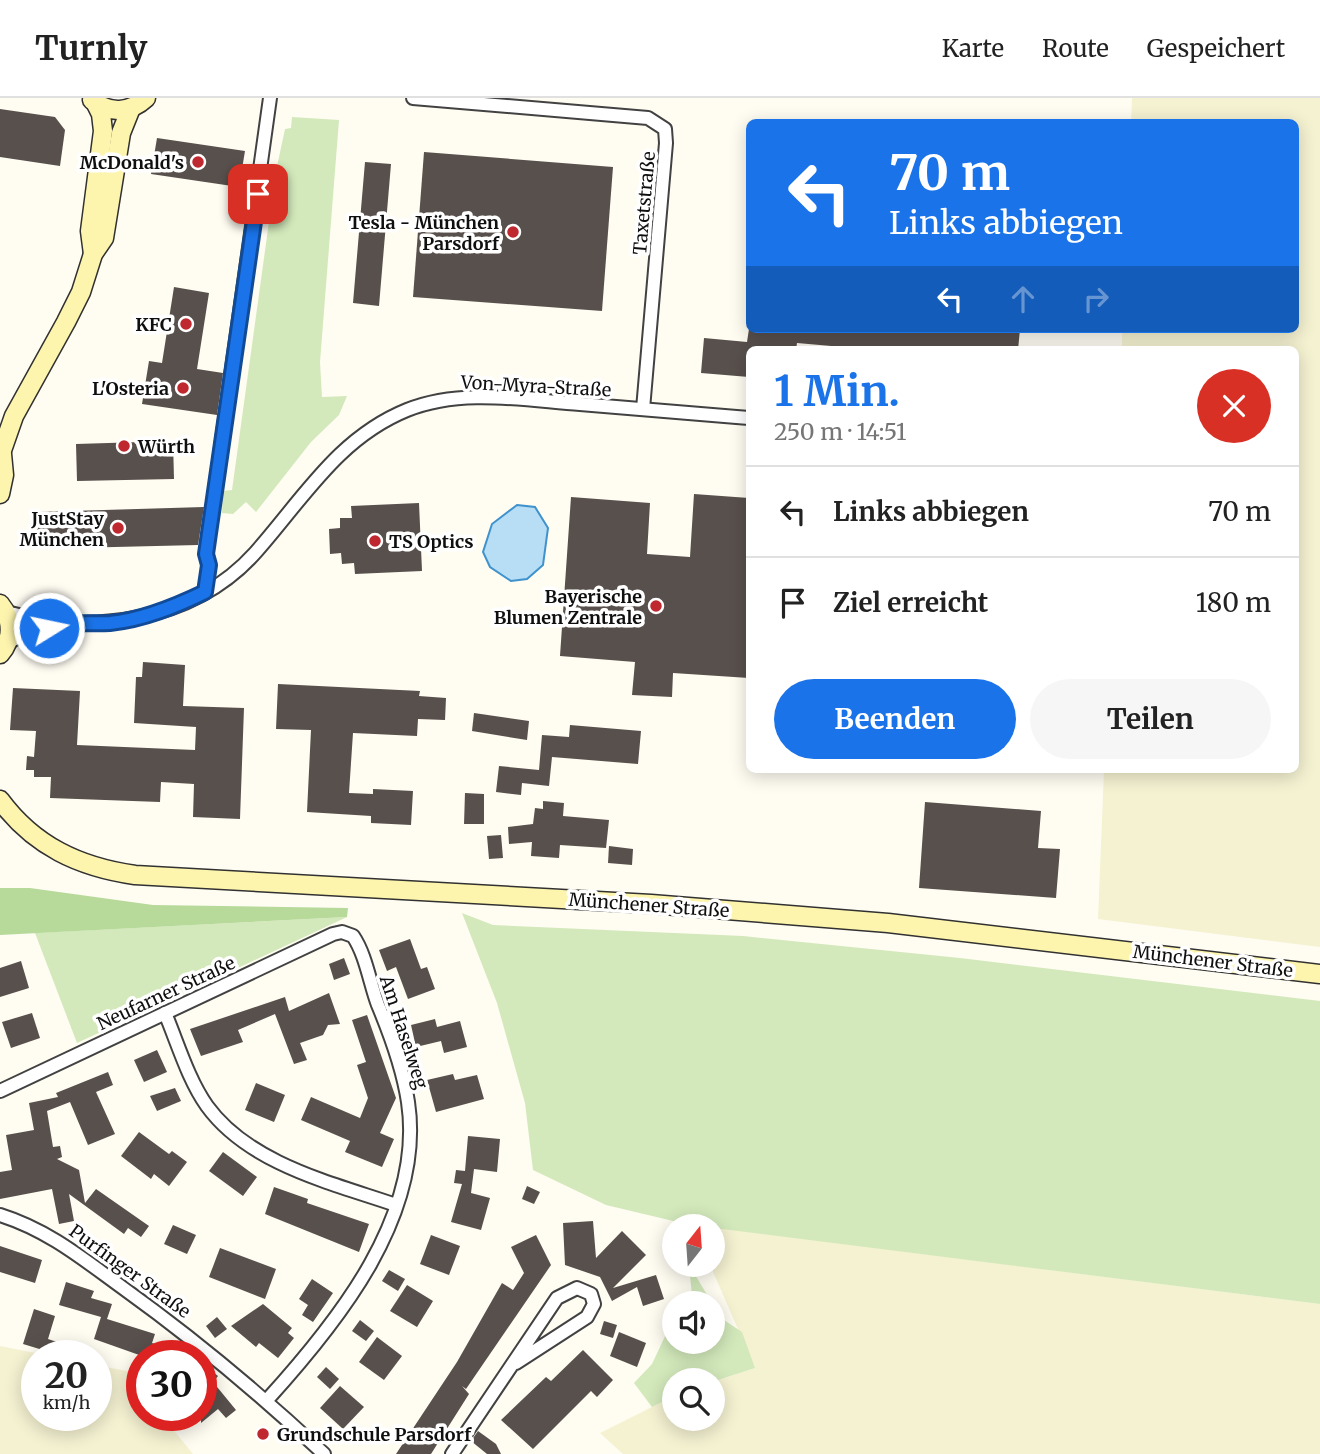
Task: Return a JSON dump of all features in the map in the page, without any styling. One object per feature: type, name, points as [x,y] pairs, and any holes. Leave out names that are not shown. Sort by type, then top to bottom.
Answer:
[{"type":"street","points":[[205,592],[209,565],[206,554],[270,98]]},
{"type":"street","name":"Taxetstraße","points":[[414,98],[648,118],[665,129],[643,409]]},
{"type":"street","points":[[93,101],[117,110],[138,103]]},
{"type":"street","points":[[93,101],[101,114],[103,131],[90,231],[93,254]]},
{"type":"street","points":[[0,494],[4,475],[1,455],[14,416],[81,292],[93,254],[104,238],[121,136],[138,103]]},
{"type":"street","name":"Von-Myra-Straße","points":[[3,608],[65,622],[110,623],[150,615],[205,592],[238,570],[254,554],[337,455],[373,428],[408,409],[464,398],[746,418]]},
{"type":"street","points":[[3,608],[10,624],[4,649]]},
{"type":"street","name":"Von-Myra-Straße","points":[[4,649],[21,636],[65,622]]},
{"type":"street","name":"Münchener Straße","points":[[0,800],[38,841],[64,856],[111,872],[650,904],[888,923],[1320,974]]},
{"type":"street","name":"Neufarner Straße","points":[[0,1091],[333,934],[348,933]]},
{"type":"street","name":"Am Haselweg","points":[[267,1400],[318,1344],[372,1263],[396,1205],[408,1156],[408,1104],[387,1028],[356,941],[348,933]]},
{"type":"street","points":[[165,1013],[206,1105],[234,1134],[256,1149],[304,1172],[396,1205]]},
{"type":"street","name":"Purfinger Straße","points":[[0,1215],[50,1235],[185,1333],[267,1400],[324,1454]]},
{"type":"street","points":[[452,1454],[516,1363],[535,1326],[557,1298],[577,1288],[591,1294],[594,1304],[587,1317],[516,1363]]},
{"type":"shaded area","points":[[1132,98],[1320,98],[1320,947],[1098,919],[1104,773],[1299,773],[1299,346],[1122,346],[1122,333],[1299,333],[1299,119],[1131,119]]},
{"type":"shaded area","points":[[725,1229],[1320,1304],[1320,1454],[623,1454],[600,1433],[662,1402],[662,1431],[725,1431],[725,1378],[755,1368],[725,1299],[725,1291],[721,1291],[716,1278],[725,1277]]},
{"type":"shaded area","points":[[0,1346],[21,1350],[21,1431],[112,1431],[112,1368],[126,1371],[126,1431],[174,1431],[193,1454],[0,1454]]},
{"type":"green space","points":[[292,117],[339,120],[320,362],[322,397],[347,396],[339,415],[311,442],[256,512],[246,502],[233,514],[222,513],[223,491],[232,490],[276,171],[285,129],[291,128]]},
{"type":"green space","points":[[0,888],[30,888],[153,905],[348,908],[347,917],[0,935]]},
{"type":"green space","points":[[462,913],[493,925],[743,936],[960,958],[1320,1001],[1320,1304],[725,1229],[725,1214],[662,1214],[662,1218],[606,1205],[533,1170],[525,1103],[497,1003]]},
{"type":"green space","points":[[347,917],[77,1043],[35,933]]},
{"type":"green space","points":[[690,1278],[697,1278],[705,1291],[692,1291]]},
{"type":"green space","points":[[725,1321],[742,1332],[755,1368],[725,1378],[725,1368],[662,1368],[662,1402],[652,1407],[634,1383],[652,1364],[662,1343],[662,1354],[725,1354]]},
{"type":"water","points":[[517,505],[535,507],[548,528],[543,565],[527,579],[511,581],[490,567],[483,552],[492,524]]},
{"type":"building","points":[[0,109],[55,117],[65,130],[60,166],[0,157]]},
{"type":"building","name":"McDonald's","points":[[157,138],[245,151],[239,187],[151,174]]},
{"type":"building","name":"Tesla - München Parsdorf","points":[[424,152],[613,167],[602,311],[413,297]]},
{"type":"building","points":[[365,162],[391,164],[379,306],[353,303]]},
{"type":"building","points":[[174,287],[209,293],[197,369],[223,373],[217,415],[142,404],[149,361],[162,363]]},
{"type":"building","points":[[748,333],[1020,333],[1018,346],[831,346],[797,343],[797,346],[746,346],[746,377],[701,373],[704,338],[747,342]]},
{"type":"building","points":[[173,441],[174,479],[77,481],[76,444]]},
{"type":"building","name":"Bayerische Blumen Zentrale","points":[[694,494],[746,498],[746,678],[673,673],[672,697],[632,695],[635,662],[560,656],[571,497],[650,503],[647,554],[690,557]]},
{"type":"building","name":"TS Optics","points":[[419,503],[422,571],[355,574],[354,563],[342,564],[341,553],[330,554],[329,529],[340,528],[340,518],[352,518],[351,506]]},
{"type":"building","name":"JustStay München","points":[[204,507],[198,545],[31,549],[37,512]]},
{"type":"building","points":[[143,662],[185,665],[183,706],[244,708],[240,819],[193,817],[194,784],[161,782],[160,802],[50,798],[51,777],[34,777],[34,770],[26,770],[27,756],[34,757],[36,731],[10,730],[13,688],[80,691],[77,745],[195,750],[196,727],[134,723],[136,677],[142,677]]},
{"type":"building","points":[[278,684],[420,691],[419,696],[446,698],[445,720],[418,719],[417,736],[353,733],[349,793],[373,794],[373,789],[413,791],[411,825],[371,823],[371,816],[307,812],[311,730],[276,729]]},
{"type":"building","points":[[474,713],[529,721],[527,740],[472,731]]},
{"type":"building","points":[[570,725],[641,731],[638,764],[552,757],[549,786],[522,783],[521,795],[496,792],[499,766],[539,770],[542,735],[569,737]]},
{"type":"building","points":[[465,793],[484,794],[484,824],[464,824]]},
{"type":"building","points":[[543,801],[564,803],[563,816],[609,820],[606,848],[560,845],[559,858],[531,856],[532,842],[509,844],[508,827],[533,824],[535,808],[543,809]]},
{"type":"building","points":[[925,802],[1041,811],[1038,848],[1060,849],[1056,898],[919,888]]},
{"type":"building","points":[[501,835],[503,858],[489,859],[487,836]]},
{"type":"building","points":[[609,846],[633,849],[632,865],[608,863]]},
{"type":"building","points":[[410,939],[421,969],[427,967],[435,989],[408,999],[396,967],[387,971],[379,950]]},
{"type":"building","points":[[344,958],[350,974],[334,980],[329,964]]},
{"type":"building","points":[[21,961],[29,988],[0,997],[0,968]]},
{"type":"building","points":[[329,993],[340,1024],[328,1025],[323,1035],[300,1043],[307,1060],[294,1064],[275,1014],[238,1030],[243,1042],[201,1056],[190,1029],[285,997],[289,1011]]},
{"type":"building","points":[[32,1013],[40,1038],[11,1048],[2,1022]]},
{"type":"building","points":[[367,1015],[396,1098],[380,1133],[394,1139],[382,1167],[345,1152],[350,1141],[301,1120],[311,1097],[360,1118],[368,1098],[357,1065],[366,1062],[352,1020]]},
{"type":"building","points":[[435,1019],[437,1027],[460,1021],[467,1047],[444,1053],[441,1041],[416,1047],[411,1025]]},
{"type":"building","points":[[157,1050],[167,1072],[144,1082],[134,1060]]},
{"type":"building","points":[[108,1072],[113,1085],[96,1092],[115,1134],[88,1145],[70,1102],[47,1111],[53,1147],[60,1146],[62,1157],[57,1159],[79,1170],[85,1203],[96,1189],[149,1226],[141,1237],[128,1228],[124,1234],[69,1194],[74,1221],[59,1224],[52,1189],[0,1199],[0,1172],[12,1170],[6,1135],[34,1130],[29,1103],[58,1097],[56,1093]]},
{"type":"building","points":[[453,1074],[455,1080],[477,1075],[484,1099],[436,1112],[427,1080]]},
{"type":"building","points":[[256,1083],[285,1095],[274,1122],[245,1110]]},
{"type":"building","points":[[175,1088],[181,1101],[157,1111],[150,1096]]},
{"type":"building","points":[[139,1132],[169,1154],[172,1151],[187,1162],[169,1186],[154,1174],[151,1179],[121,1156]]},
{"type":"building","points":[[468,1136],[500,1139],[497,1172],[474,1169],[471,1193],[490,1198],[481,1230],[451,1222],[462,1184],[454,1183],[456,1170],[465,1171]]},
{"type":"building","points":[[223,1152],[257,1177],[243,1196],[209,1171]]},
{"type":"building","points":[[527,1186],[540,1192],[534,1204],[522,1199]]},
{"type":"building","points":[[274,1187],[308,1199],[307,1203],[369,1224],[359,1252],[265,1214]]},
{"type":"building","points":[[593,1221],[596,1258],[622,1231],[646,1255],[613,1288],[656,1275],[662,1300],[643,1306],[637,1287],[612,1301],[600,1277],[565,1265],[563,1223]]},
{"type":"building","points":[[173,1225],[196,1235],[187,1254],[164,1244]]},
{"type":"building","points":[[431,1235],[460,1246],[449,1275],[420,1264]]},
{"type":"building","points":[[536,1235],[551,1265],[466,1389],[462,1386],[469,1394],[431,1454],[396,1454],[457,1362],[502,1283],[513,1290],[524,1273],[511,1247]]},
{"type":"building","points":[[0,1246],[42,1260],[35,1283],[0,1272]]},
{"type":"building","points":[[220,1248],[276,1269],[265,1299],[209,1277]]},
{"type":"building","points":[[389,1270],[405,1279],[398,1291],[382,1281]]},
{"type":"building","points":[[312,1279],[333,1293],[313,1322],[302,1315],[308,1305],[299,1299]]},
{"type":"building","points":[[66,1282],[94,1291],[91,1298],[112,1304],[107,1319],[155,1334],[153,1340],[126,1340],[126,1350],[112,1345],[112,1340],[94,1339],[101,1317],[59,1305]]},
{"type":"building","points":[[407,1285],[433,1301],[417,1327],[390,1311]]},
{"type":"building","points":[[263,1304],[292,1328],[288,1333],[294,1338],[278,1358],[259,1343],[256,1347],[231,1326]]},
{"type":"building","points":[[34,1309],[55,1316],[48,1339],[51,1340],[24,1340]]},
{"type":"building","points":[[217,1317],[227,1329],[215,1338],[206,1326]]},
{"type":"building","points":[[360,1320],[374,1331],[366,1341],[352,1331]]},
{"type":"building","points":[[604,1321],[617,1325],[613,1338],[600,1334]]},
{"type":"building","points":[[619,1332],[646,1343],[637,1367],[610,1356]]},
{"type":"building","points":[[377,1337],[402,1356],[384,1380],[359,1362]]},
{"type":"building","points":[[583,1350],[613,1380],[597,1397],[591,1391],[533,1449],[501,1420],[546,1377],[551,1381]]},
{"type":"building","points":[[326,1367],[339,1379],[330,1389],[317,1377]]},
{"type":"building","points":[[340,1386],[364,1407],[343,1429],[320,1408]]},
{"type":"building","points":[[217,1387],[236,1410],[226,1418],[218,1409]]},
{"type":"building","points":[[478,1431],[496,1444],[501,1454],[487,1454],[471,1441]]},
{"type":"place","name":"McDonald's","points":[[198,162]]},
{"type":"place","name":"Tesla - München Parsdorf","points":[[513,232]]},
{"type":"place","name":"KFC","points":[[186,324]]},
{"type":"place","name":"L'Osteria","points":[[183,388]]},
{"type":"place","name":"Würth","points":[[124,446]]},
{"type":"place","name":"JustStay München","points":[[118,528]]},
{"type":"place","name":"TS Optics","points":[[375,541]]},
{"type":"place","name":"Bayerische Blumen Zentrale","points":[[656,606]]},
{"type":"place","name":"Grundschule Parsdorf","points":[[263,1434]]},
{"type":"route","points":[[49,628],[65,622],[110,623],[150,615],[205,592],[209,565],[206,554],[258,194]]}]
